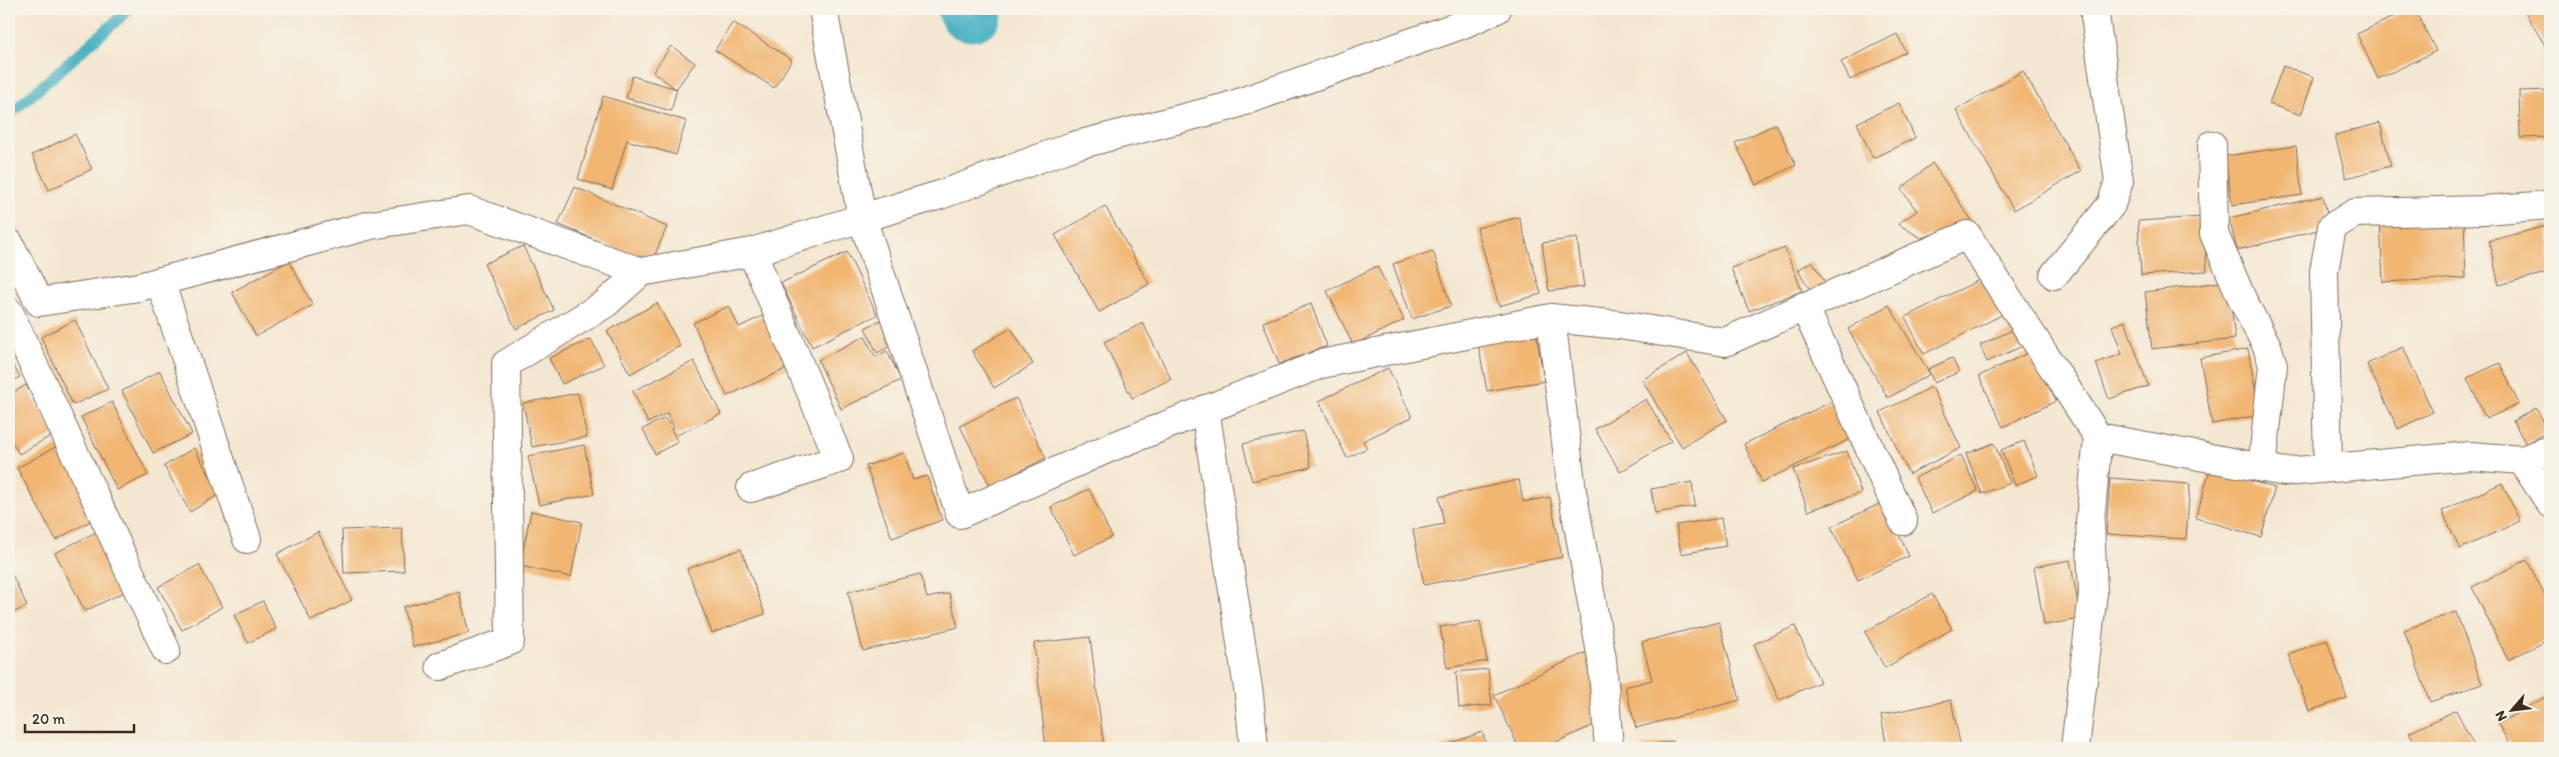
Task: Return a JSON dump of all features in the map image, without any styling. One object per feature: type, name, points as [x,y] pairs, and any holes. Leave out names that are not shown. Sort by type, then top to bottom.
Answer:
[{"type":"street","points":[[822,9],[862,218],[960,514],[1205,409],[1321,364],[1551,318],[1620,325],[1725,342],[1967,236],[2098,437],[2090,521],[2093,593],[2075,748]]},
{"type":"street","points":[[166,650],[9,311],[39,302],[139,287],[371,225],[469,210],[641,272],[752,252],[940,195],[1073,146],[1228,107],[1461,25],[1497,9]]},
{"type":"street","points":[[2054,275],[2111,205],[2119,181],[2094,9]]},
{"type":"street","points":[[2212,145],[2214,234],[2243,300],[2267,346],[2273,365],[2262,468]]},
{"type":"street","points":[[2328,468],[2324,271],[2332,227],[2355,213],[2484,210],[2550,205]]},
{"type":"street","points":[[9,243],[39,302]]},
{"type":"street","points":[[751,488],[839,459],[752,252]]},
{"type":"street","points":[[440,666],[510,641],[506,364],[605,304],[641,272]]},
{"type":"street","points":[[160,281],[247,539]]},
{"type":"street","points":[[1804,306],[1903,521]]},
{"type":"street","points":[[1551,318],[1572,491],[1602,659],[1609,748]]},
{"type":"street","points":[[1205,409],[1249,695],[1254,748]]},
{"type":"street","points":[[2098,437],[2285,472],[2470,456],[2522,460],[2550,450]]},
{"type":"street","points":[[2522,460],[2550,503]]},
{"type":"building","points":[[2410,9],[2415,9],[2436,51],[2378,79],[2357,34]]},
{"type":"building","points":[[2530,9],[2550,9],[2550,54],[2525,12]]},
{"type":"building","points":[[733,22],[792,60],[774,88],[715,50]]},
{"type":"building","points":[[1897,34],[1906,52],[1850,80],[1841,62]]},
{"type":"building","points":[[671,46],[695,63],[676,89],[653,72]]},
{"type":"building","points":[[2283,66],[2314,77],[2301,115],[2269,104]]},
{"type":"building","points":[[2023,71],[2081,171],[2014,210],[1956,110]]},
{"type":"building","points":[[632,76],[677,89],[671,111],[626,98]]},
{"type":"building","points":[[2550,90],[2550,137],[2520,138],[2519,91]]},
{"type":"building","points":[[603,96],[686,121],[676,155],[627,140],[612,190],[578,179]]},
{"type":"building","points":[[1899,103],[1915,138],[1873,158],[1857,123]]},
{"type":"building","points":[[2380,123],[2391,166],[2346,178],[2335,135]]},
{"type":"building","points":[[1776,124],[1796,165],[1756,185],[1735,143]]},
{"type":"building","points":[[75,134],[92,169],[49,190],[32,155]]},
{"type":"building","points":[[2296,146],[2302,195],[2232,205],[2225,156]]},
{"type":"building","points":[[1932,163],[1973,222],[1921,238],[1898,224],[1917,211],[1901,189]]},
{"type":"building","points":[[575,187],[667,227],[651,264],[558,224]]},
{"type":"building","points":[[2323,196],[2330,227],[2237,250],[2229,218]]},
{"type":"building","points":[[1105,206],[1149,284],[1099,312],[1055,235]]},
{"type":"building","points":[[1519,217],[1541,294],[1499,306],[1477,228]]},
{"type":"building","points":[[2203,217],[2207,271],[2141,275],[2138,221]]},
{"type":"building","points":[[2464,217],[2466,278],[2383,282],[2380,221]]},
{"type":"building","points":[[2550,225],[2550,272],[2499,285],[2489,241]]},
{"type":"building","points":[[1577,238],[1584,287],[1549,291],[1542,243]]},
{"type":"building","points":[[523,246],[554,310],[516,329],[484,264]]},
{"type":"building","points":[[1785,248],[1802,291],[1749,311],[1731,268]]},
{"type":"building","points":[[1433,251],[1451,306],[1412,319],[1393,264]]},
{"type":"building","points":[[847,252],[877,315],[812,347],[781,283]]},
{"type":"building","points":[[289,261],[313,305],[256,336],[232,292]]},
{"type":"building","points":[[1812,261],[1827,285],[1813,294],[1798,270]]},
{"type":"building","points":[[1377,266],[1404,320],[1353,345],[1327,291]]},
{"type":"building","points":[[1987,276],[2006,313],[1924,354],[1905,317]]},
{"type":"building","points":[[2228,281],[2235,339],[2152,349],[2145,292]]},
{"type":"building","points":[[657,303],[680,346],[630,374],[607,331]]},
{"type":"building","points":[[1311,304],[1327,346],[1279,364],[1263,322]]},
{"type":"building","points":[[1889,305],[1930,374],[1888,398],[1848,329]]},
{"type":"building","points":[[729,306],[739,327],[769,313],[794,365],[727,396],[693,323]]},
{"type":"building","points":[[885,318],[897,343],[877,353],[865,328]]},
{"type":"building","points":[[75,320],[108,389],[73,405],[41,337]]},
{"type":"building","points":[[2125,321],[2148,386],[2109,399],[2096,363],[2122,354],[2112,326]]},
{"type":"building","points":[[1143,323],[1171,379],[1132,398],[1104,342]]},
{"type":"building","points":[[1011,328],[1033,364],[994,388],[972,351]]},
{"type":"building","points":[[2017,328],[2025,345],[1987,362],[1980,345]]},
{"type":"building","points":[[1536,332],[1544,381],[1487,391],[1478,343]]},
{"type":"building","points":[[865,336],[875,357],[887,351],[901,380],[841,409],[818,360]]},
{"type":"building","points":[[591,339],[604,365],[562,384],[549,358]]},
{"type":"building","points":[[2403,347],[2433,412],[2398,429],[2367,364]]},
{"type":"building","points":[[2248,349],[2260,415],[2212,424],[2200,358]]},
{"type":"building","points":[[2032,351],[2056,401],[2003,427],[1979,376]]},
{"type":"building","points":[[1687,353],[1727,420],[1682,447],[1642,380]]},
{"type":"building","points":[[9,358],[20,377],[9,383]]},
{"type":"building","points":[[1952,358],[1959,372],[1934,383],[1928,369]]},
{"type":"building","points":[[694,361],[721,414],[677,435],[667,413],[648,423],[633,391]]},
{"type":"building","points":[[2500,363],[2519,404],[2486,419],[2467,378]]},
{"type":"building","points":[[1388,368],[1412,417],[1363,441],[1367,448],[1347,458],[1319,401]]},
{"type":"building","points":[[160,371],[192,434],[153,453],[122,391]]},
{"type":"building","points":[[26,385],[54,434],[19,454],[9,436],[9,395]]},
{"type":"building","points":[[1932,387],[1961,448],[1909,474],[1880,412]]},
{"type":"building","points":[[578,393],[587,437],[532,447],[523,403]]},
{"type":"building","points":[[1016,398],[1046,458],[990,486],[960,426]]},
{"type":"building","points":[[1646,399],[1671,441],[1620,472],[1595,429]]},
{"type":"building","points":[[1835,400],[1854,437],[1762,482],[1744,444]]},
{"type":"building","points":[[112,402],[148,475],[117,490],[81,417]]},
{"type":"building","points":[[2536,408],[2549,431],[2526,444],[2513,421]]},
{"type":"building","points":[[665,418],[678,442],[655,454],[643,429]]},
{"type":"building","points":[[1303,431],[1311,467],[1252,481],[1243,444]]},
{"type":"building","points":[[2024,441],[2038,476],[2015,485],[2001,450]]},
{"type":"building","points":[[1994,443],[2010,483],[1982,494],[1966,454]]},
{"type":"building","points":[[61,444],[101,515],[56,540],[17,468]]},
{"type":"building","points":[[584,445],[594,494],[539,505],[528,456]]},
{"type":"building","points":[[194,448],[220,494],[190,512],[164,466]]},
{"type":"building","points":[[1847,451],[1861,493],[1808,511],[1793,469]]},
{"type":"building","points":[[904,453],[913,480],[927,476],[942,520],[892,538],[866,466]]},
{"type":"building","points":[[1961,455],[1978,491],[1932,513],[1915,478]]},
{"type":"building","points":[[2210,469],[2275,488],[2261,537],[2196,518]]},
{"type":"building","points":[[2110,478],[2190,484],[2186,539],[2106,534]]},
{"type":"building","points":[[1519,480],[1523,502],[1550,497],[1562,557],[1424,585],[1413,530],[1444,524],[1439,497]]},
{"type":"building","points":[[1692,482],[1695,506],[1655,513],[1651,489]]},
{"type":"building","points":[[2502,483],[2520,521],[2460,549],[2442,511]]},
{"type":"building","points":[[1089,489],[1112,537],[1074,555],[1051,507]]},
{"type":"building","points":[[1883,502],[1909,556],[1858,580],[1831,527]]},
{"type":"building","points":[[531,511],[582,522],[571,577],[520,566]]},
{"type":"building","points":[[1721,518],[1726,546],[1681,554],[1676,525]]},
{"type":"building","points":[[402,528],[404,571],[344,573],[342,530]]},
{"type":"building","points":[[96,532],[126,591],[85,611],[55,553]]},
{"type":"building","points":[[318,532],[352,600],[311,621],[277,554]]},
{"type":"building","points":[[741,549],[765,614],[712,633],[687,569]]},
{"type":"building","points":[[2070,560],[2081,619],[2044,625],[2034,567]]},
{"type":"building","points":[[2527,560],[2550,606],[2550,639],[2508,660],[2472,587]]},
{"type":"building","points":[[199,565],[222,607],[182,630],[158,587]]},
{"type":"building","points":[[9,568],[27,606],[9,615]]},
{"type":"building","points":[[920,574],[927,598],[949,593],[958,627],[863,651],[848,592]]},
{"type":"building","points":[[459,592],[469,633],[413,647],[403,607]]},
{"type":"building","points":[[1932,594],[1952,629],[1885,668],[1865,632]]},
{"type":"building","points":[[263,601],[276,629],[248,643],[234,615]]},
{"type":"building","points":[[2456,612],[2482,684],[2430,702],[2404,630]]},
{"type":"building","points":[[1480,621],[1487,661],[1447,668],[1440,627]]},
{"type":"building","points":[[1719,622],[1740,700],[1636,728],[1625,687],[1652,680],[1642,642]]},
{"type":"building","points":[[1795,626],[1820,682],[1779,700],[1754,644]]},
{"type":"building","points":[[1090,637],[1104,748],[1046,748],[1034,643]]},
{"type":"building","points":[[2327,640],[2347,698],[2309,711],[2288,654]]},
{"type":"building","points":[[1587,652],[1616,715],[1543,748],[1519,748],[1494,695]]},
{"type":"building","points":[[1488,669],[1492,705],[1459,708],[1456,672]]},
{"type":"building","points":[[2550,694],[2550,746],[2546,748],[2512,748],[2498,724]]},
{"type":"building","points":[[1951,700],[1961,748],[1887,748],[1881,715]]},
{"type":"building","points":[[2456,710],[2475,748],[2417,748],[2409,733]]},
{"type":"building","points":[[1482,732],[1488,748],[1437,748]]},
{"type":"building","points":[[1673,741],[1674,748],[1642,748],[1642,746]]},
{"type":"waterway","points":[[9,115],[130,9]]}]
